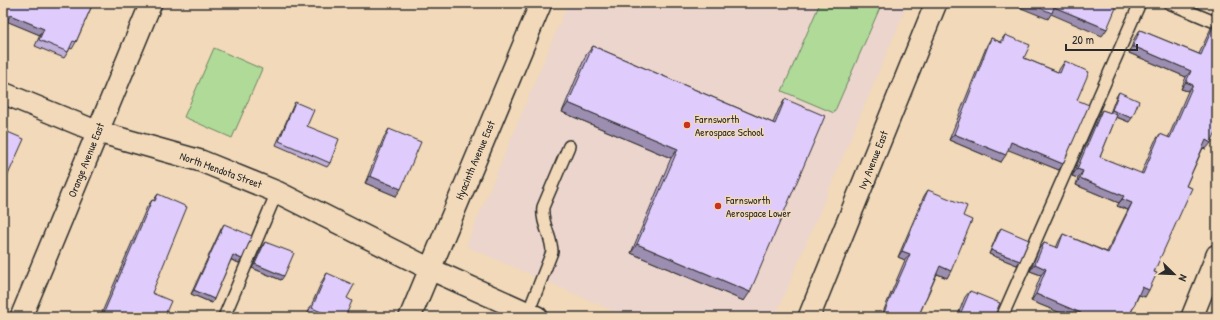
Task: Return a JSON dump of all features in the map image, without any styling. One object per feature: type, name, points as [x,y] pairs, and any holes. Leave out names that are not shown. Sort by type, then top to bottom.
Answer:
[{"type":"street","name":"Orange Avenue East","points":[[21,317],[151,3]]},
{"type":"street","name":"Hyacinth Avenue East","points":[[410,317],[541,3]]},
{"type":"street","name":"Ivy Avenue East","points":[[809,317],[936,3]]},
{"type":"street","name":"North Mendota Street","points":[[3,93],[98,132],[201,161],[277,192],[430,269],[532,315]]},
{"type":"street","points":[[1192,317],[1217,255]]},
{"type":"lane","points":[[1002,317],[1140,3]]},
{"type":"lane","points":[[1169,3],[1217,23]]},
{"type":"lane","points":[[532,315],[552,252],[552,244],[542,216],[543,207],[569,146]]},
{"type":"lane","points":[[224,317],[277,192]]},
{"type":"shaded area","name":"Farnsworth Aerospace School","points":[[568,3],[908,3],[775,317],[627,317],[466,246]]},
{"type":"green space","points":[[820,3],[882,3],[834,113],[782,91]]},
{"type":"green space","points":[[214,48],[262,69],[232,138],[184,117]]},
{"type":"building","points":[[3,3],[47,3],[56,7],[58,3],[93,3],[76,42],[73,41],[68,52],[39,40],[44,29],[10,15],[3,31]]},
{"type":"building","points":[[1028,3],[1118,3],[1107,29],[1054,7],[1052,13]]},
{"type":"building","points":[[1215,22],[1217,22],[1217,129],[1211,143],[1206,140],[1186,186],[1192,188],[1154,272],[1157,273],[1149,290],[1142,287],[1129,317],[1079,317],[1081,313],[1036,294],[1046,269],[1035,264],[1044,243],[1058,248],[1063,234],[1108,253],[1132,203],[1122,199],[1124,196],[1080,178],[1083,171],[1077,169],[1102,110],[1117,115],[1100,157],[1143,174],[1160,134],[1170,138],[1193,85],[1186,82],[1191,71],[1133,46],[1140,30],[1201,55]]},
{"type":"building","points":[[1005,35],[1030,45],[1024,58],[1060,73],[1065,61],[1089,72],[1077,100],[1089,105],[1063,164],[1011,142],[1006,155],[954,134],[991,38],[1002,43]]},
{"type":"building","name":"Farnsworth Aerospace Lower","points":[[593,46],[775,124],[785,99],[825,116],[750,292],[637,244],[678,149],[568,103]]},
{"type":"building","points":[[1119,92],[1139,101],[1132,118],[1112,110]]},
{"type":"building","points":[[295,102],[314,110],[307,126],[339,139],[330,163],[279,141]]},
{"type":"building","points":[[389,129],[421,142],[401,189],[370,176]]},
{"type":"building","points":[[3,130],[24,139],[3,186]]},
{"type":"building","points":[[928,190],[967,206],[963,216],[972,220],[951,271],[940,266],[918,317],[882,317],[910,254],[902,251]]},
{"type":"building","points":[[158,194],[187,207],[152,293],[171,301],[164,317],[102,317],[152,200],[155,201]]},
{"type":"building","points":[[224,224],[252,236],[242,259],[233,255],[214,299],[194,290]]},
{"type":"building","points":[[1001,228],[1029,240],[1020,261],[991,250]]},
{"type":"building","points":[[265,242],[294,253],[284,276],[255,264]]},
{"type":"building","points":[[327,273],[354,285],[347,298],[352,301],[345,317],[333,317],[312,308]]},
{"type":"building","points":[[970,291],[1000,303],[994,317],[959,317]]},
{"type":"place","name":"Farnsworth Aerospace School","points":[[687,125]]},
{"type":"place","name":"Farnsworth Aerospace Lower","points":[[718,206]]}]
